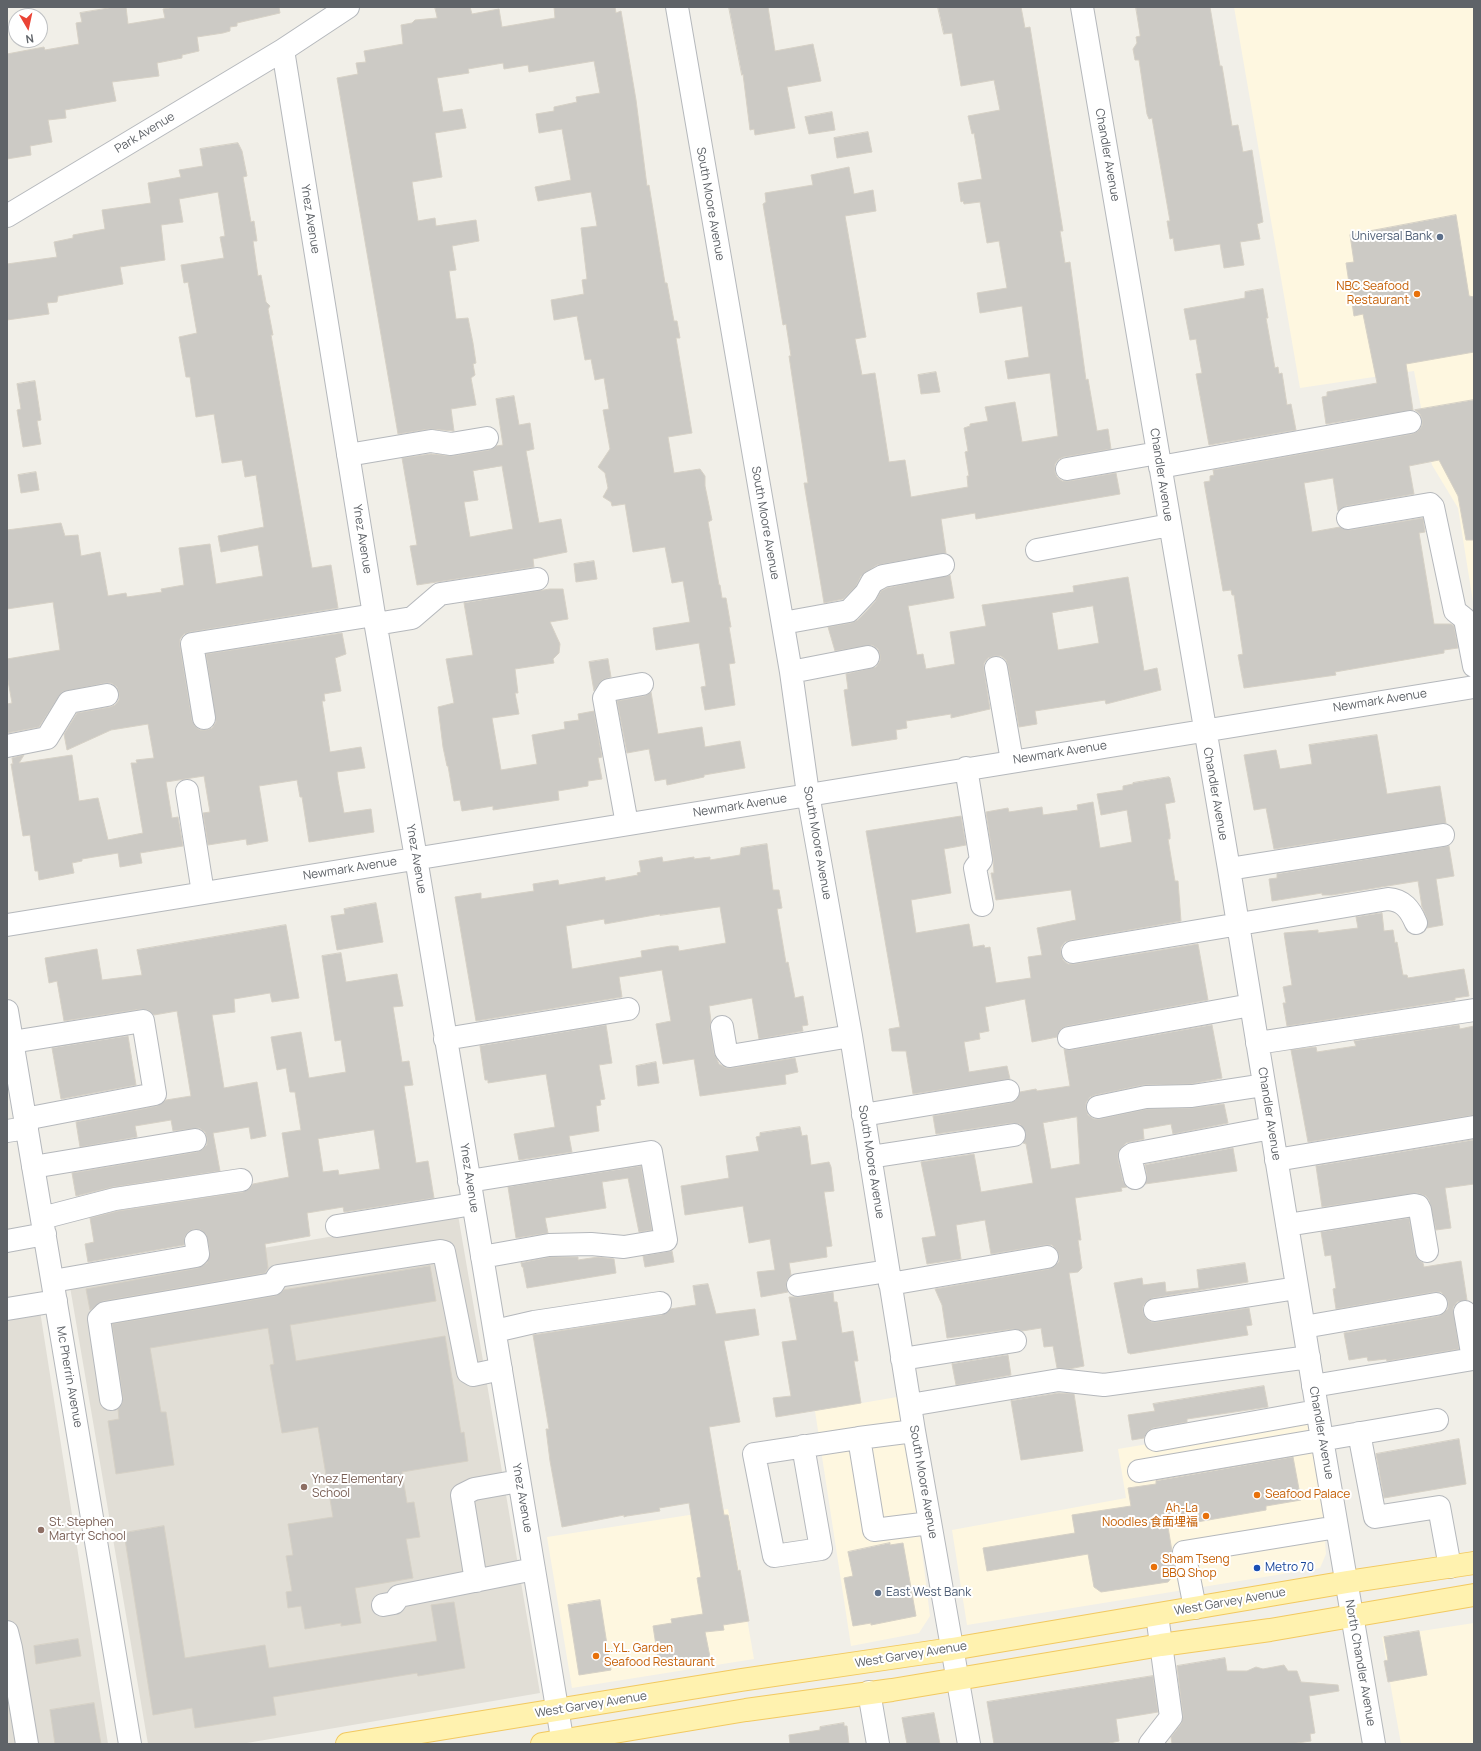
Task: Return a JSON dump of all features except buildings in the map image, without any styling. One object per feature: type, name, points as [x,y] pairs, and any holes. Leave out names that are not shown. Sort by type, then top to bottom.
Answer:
[{"type":"main road","name":"West Garvey Avenue","points":[[347,1744],[783,1674],[952,1649],[1347,1582],[1474,1563]]},
{"type":"main road","points":[[556,1743],[788,1704],[1161,1645],[1270,1630],[1474,1595]]},
{"type":"main road","points":[[783,1674],[788,1704]]},
{"type":"street","points":[[283,50],[348,7]]},
{"type":"street","name":"South Moore Avenue","points":[[677,7],[791,672],[808,794],[864,1114],[902,1359],[969,1744]]},
{"type":"street","name":"Chandler Avenue","points":[[1082,7],[1229,869],[1315,1398],[1347,1582]]},
{"type":"street","name":"Park Avenue","points":[[7,216],[283,50]]},
{"type":"street","name":"Ynez Avenue","points":[[283,50],[375,619],[495,1331],[557,1711],[556,1743]]},
{"type":"street","points":[[1066,469],[1159,460],[1410,422]]},
{"type":"street","points":[[348,455],[431,442],[451,444],[487,438]]},
{"type":"street","points":[[1348,518],[1430,504],[1433,506],[1455,611],[1465,619],[1474,666]]},
{"type":"street","points":[[1037,550],[1170,525]]},
{"type":"street","points":[[783,624],[849,611],[866,593],[872,582],[883,576],[943,565]]},
{"type":"street","points":[[204,718],[192,644],[375,619],[412,618],[440,594],[537,579]]},
{"type":"street","points":[[791,672],[868,657]]},
{"type":"street","points":[[996,668],[1012,761]]},
{"type":"street","points":[[627,824],[604,698],[609,690],[642,684]]},
{"type":"street","name":"Newmark Avenue","points":[[7,925],[1204,729],[1474,687]]},
{"type":"street","points":[[7,746],[47,738],[69,702],[107,695]]},
{"type":"street","points":[[966,768],[982,860],[975,868],[982,905]]},
{"type":"street","points":[[187,791],[203,893]]},
{"type":"street","points":[[1229,869],[1443,835]]},
{"type":"street","points":[[1073,952],[1238,923],[1388,899],[1396,900],[1404,904],[1411,911],[1416,922]]},
{"type":"street","points":[[1069,1038],[1251,1005]]},
{"type":"street","points":[[445,1039],[628,1010]]},
{"type":"street","points":[[1257,1043],[1474,1010]]},
{"type":"street","name":"Mc Pherrin Avenue","points":[[7,1011],[12,1042],[20,1126],[33,1167],[130,1744]]},
{"type":"street","points":[[12,1042],[143,1021],[156,1094],[20,1126]]},
{"type":"street","points":[[722,1027],[726,1051],[730,1056],[851,1036]]},
{"type":"street","points":[[1098,1107],[1146,1097],[1192,1096],[1264,1085]]},
{"type":"street","points":[[864,1114],[1008,1091]]},
{"type":"street","points":[[1276,1160],[1474,1127]]},
{"type":"street","points":[[1135,1178],[1130,1156],[1133,1154],[1271,1128]]},
{"type":"street","points":[[870,1157],[1014,1135]]},
{"type":"street","points":[[33,1167],[195,1140]]},
{"type":"street","points":[[469,1181],[651,1152],[666,1240],[624,1247],[591,1244],[549,1245],[482,1257]]},
{"type":"street","points":[[7,1241],[115,1198],[241,1180]]},
{"type":"street","points":[[1286,1220],[1405,1197]]},
{"type":"street","points":[[337,1226],[473,1204]]},
{"type":"street","points":[[1286,1220],[1414,1205],[1418,1206],[1420,1210],[1427,1251]]},
{"type":"street","points":[[7,1309],[54,1291],[196,1256],[198,1254],[196,1241]]},
{"type":"street","points":[[111,1399],[100,1319],[105,1313],[273,1284],[278,1276],[440,1251],[444,1252],[468,1372],[473,1375],[501,1369]]},
{"type":"street","points":[[798,1285],[889,1277],[1047,1258]]},
{"type":"street","points":[[1155,1310],[1297,1288]]},
{"type":"street","points":[[495,1331],[534,1322],[660,1303]]},
{"type":"street","points":[[1304,1327],[1436,1304]]},
{"type":"street","points":[[1156,1440],[1315,1398],[1473,1359],[1466,1312]]},
{"type":"street","points":[[902,1359],[1015,1341]]},
{"type":"street","points":[[910,1405],[1059,1380],[1104,1385],[1309,1357]]},
{"type":"street","points":[[1315,1398],[1474,1372]]},
{"type":"street","points":[[1139,1471],[1437,1420]]},
{"type":"street","points":[[803,1446],[821,1549],[774,1556],[754,1454],[803,1446],[914,1430]]},
{"type":"street","points":[[1359,1433],[1375,1518],[1439,1507],[1450,1567]]},
{"type":"street","points":[[859,1438],[874,1530],[930,1522]]},
{"type":"street","points":[[476,1580],[462,1496],[474,1489],[519,1481]]},
{"type":"street","points":[[1195,1608],[1184,1552],[1337,1527]]},
{"type":"street","points":[[383,1605],[394,1603],[399,1596],[534,1569]]},
{"type":"street","name":"North Chandler Avenue","points":[[1347,1582],[1374,1744]]},
{"type":"street","points":[[1150,1744],[1170,1717],[1157,1615]]},
{"type":"street","points":[[7,1632],[12,1648],[27,1744]]},
{"type":"street","points":[[869,1692],[878,1744]]},
{"type":"shaded area","points":[[1234,7],[1474,7],[1474,608],[1458,508],[1432,465],[1414,371],[1300,388]]},
{"type":"shaded area","name":"Ynez Elementary School","points":[[458,1215],[540,1693],[241,1744],[148,1744],[69,1281]]},
{"type":"shaded area","name":"St. Stephen Martyr School","points":[[40,1311],[108,1744],[7,1744],[7,1316]]},
{"type":"shaded area","points":[[903,1396],[930,1616],[919,1633],[851,1646],[815,1411]]},
{"type":"shaded area","points":[[1315,1416],[1326,1554],[1320,1568],[967,1625],[952,1530],[1126,1498],[1118,1449]]},
{"type":"shaded area","points":[[728,1509],[754,1659],[572,1688],[547,1537]]},
{"type":"shaded area","points":[[1474,1623],[1474,1744],[1401,1744],[1382,1637]]},
{"type":"place","name":"Universal Bank","points":[[1440,237]]},
{"type":"place","name":"NBC Seafood Restaurant","points":[[1417,294]]},
{"type":"place","name":"Ynez Elementary School","points":[[304,1487]]},
{"type":"place","name":"Seafood Palace","points":[[1257,1495]]},
{"type":"place","name":"Ah-La Noodles 食面埋福","points":[[1206,1516]]},
{"type":"place","name":"St. Stephen Martyr School","points":[[41,1530]]},
{"type":"place","name":"Sham Tseng BBQ Shop","points":[[1154,1567]]},
{"type":"place","name":"Metro 70","points":[[1257,1568]]},
{"type":"place","name":"East West Bank","points":[[878,1593]]},
{"type":"place","name":"L.Y.L. Garden Seafood Restaurant","points":[[596,1656]]}]
